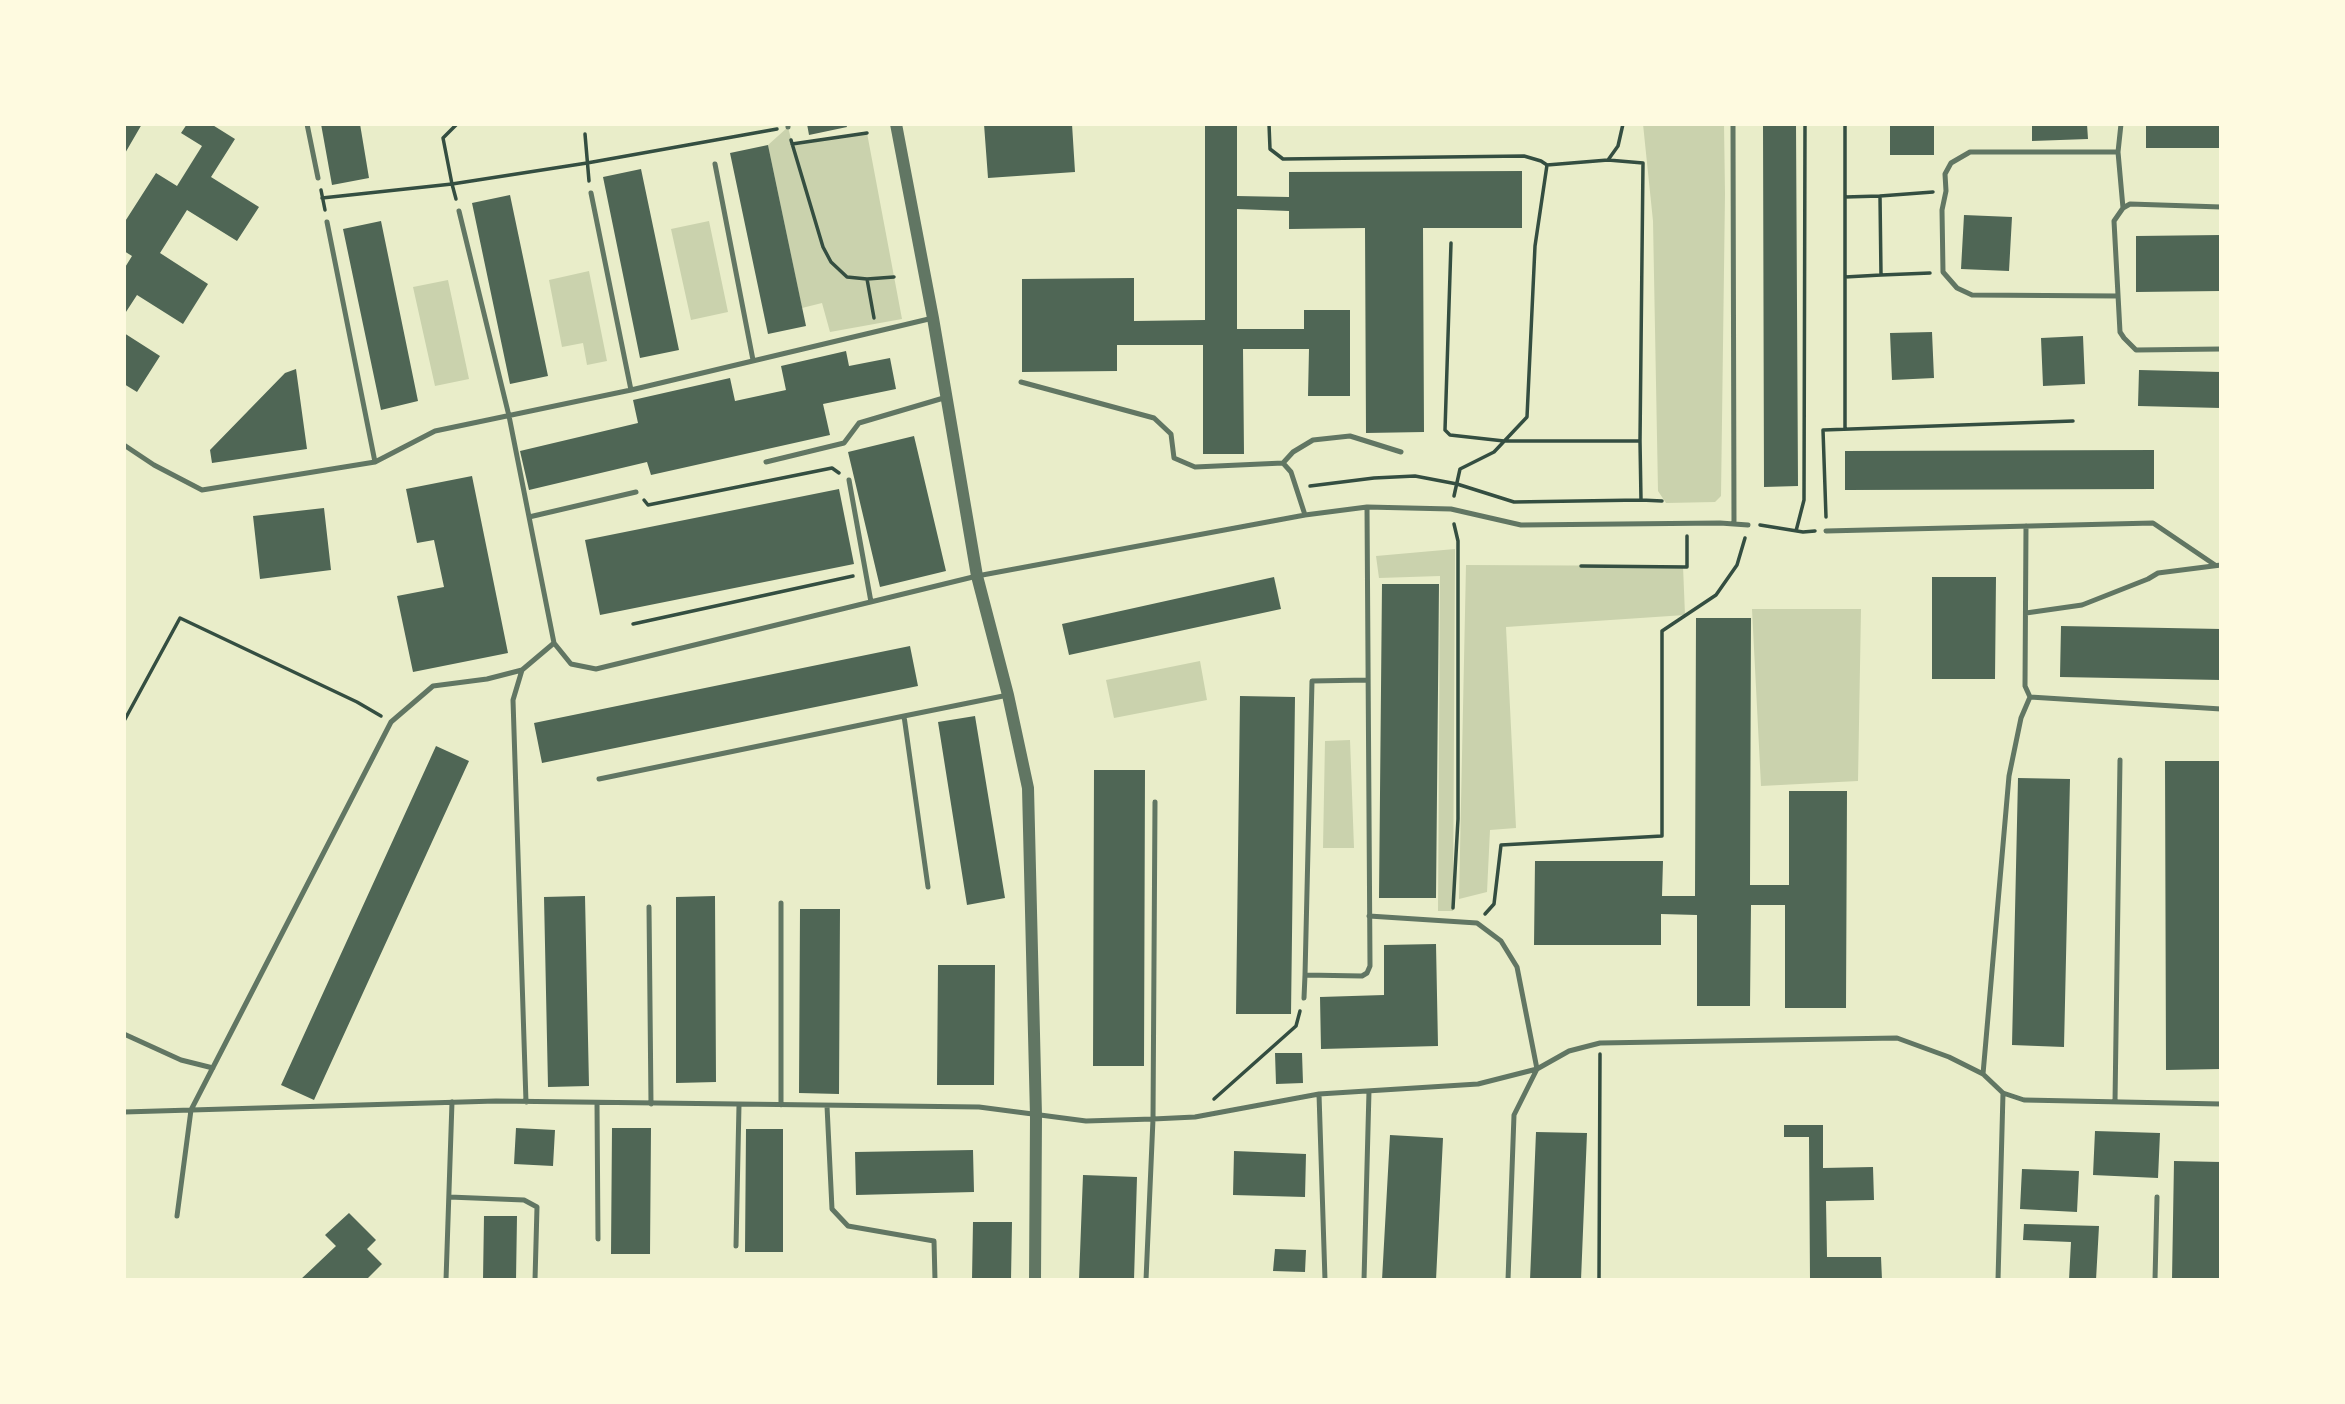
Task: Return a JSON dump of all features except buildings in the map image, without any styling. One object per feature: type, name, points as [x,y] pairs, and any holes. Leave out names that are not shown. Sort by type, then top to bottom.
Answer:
[{"type":"street","points":[[895,124],[933,318],[977,576],[1008,695],[1028,788],[1036,1116],[1035,1280]]},
{"type":"lane","points":[[307,124],[318,178]]},
{"type":"lane","points":[[1733,124],[1734,524]]},
{"type":"lane","points":[[2120,124],[2118,152],[2123,208]]},
{"type":"lane","points":[[2118,152],[1970,152],[1951,163],[1945,174],[1946,191],[1942,210],[1943,272],[1957,288],[1972,295],[2118,296]]},
{"type":"lane","points":[[715,164],[753,360]]},
{"type":"lane","points":[[590,193],[631,390]]},
{"type":"lane","points":[[2221,207],[2130,204],[2123,208],[2114,222],[2120,332],[2136,349],[2221,349]]},
{"type":"lane","points":[[459,211],[509,416],[554,643],[571,664],[596,669],[977,576],[1305,515],[1367,507],[1451,509],[1521,525],[1748,525]]},
{"type":"lane","points":[[327,222],[375,462]]},
{"type":"lane","points":[[124,445],[154,465],[202,490],[375,462],[435,431],[631,390],[933,318]]},
{"type":"lane","points":[[1021,382],[1154,418],[1171,434],[1174,458],[1195,467],[1283,463],[1293,452],[1313,440],[1350,436],[1401,452]]},
{"type":"lane","points":[[766,462],[844,443],[859,423],[947,397]]},
{"type":"lane","points":[[1283,463],[1291,472],[1305,515]]},
{"type":"lane","points":[[849,480],[872,602]]},
{"type":"lane","points":[[529,517],[636,492]]},
{"type":"lane","points":[[1305,975],[1362,976],[1370,967],[1367,507]]},
{"type":"lane","points":[[1826,531],[2152,523],[2218,565]]},
{"type":"lane","points":[[1983,1074],[2009,776],[2021,718],[2030,697],[2025,686],[2026,526]]},
{"type":"lane","points":[[2025,613],[2082,605],[2158,573],[2218,565]]},
{"type":"lane","points":[[177,1216],[191,1110],[391,722],[433,686],[487,679],[522,670],[554,643]]},
{"type":"lane","points":[[522,670],[513,700],[526,1102]]},
{"type":"lane","points":[[1304,998],[1312,681],[1368,680]]},
{"type":"lane","points":[[599,779],[1008,695]]},
{"type":"lane","points":[[2030,697],[2221,709]]},
{"type":"lane","points":[[904,716],[928,887]]},
{"type":"lane","points":[[2115,1102],[2120,760]]},
{"type":"lane","points":[[1146,1280],[1153,1119],[1155,802]]},
{"type":"lane","points":[[781,903],[781,1105]]},
{"type":"lane","points":[[649,908],[651,1104]]},
{"type":"lane","points":[[1369,916],[1476,923],[1501,941],[1517,967],[1537,1069],[1514,1115],[1508,1280]]},
{"type":"lane","points":[[124,1034],[181,1060],[213,1068]]},
{"type":"lane","points":[[124,1112],[526,1102],[979,1107],[1086,1121],[1153,1119],[1195,1117],[1319,1094],[1478,1084],[1537,1069],[1569,1051],[1600,1043],[1897,1038],[1949,1057],[1983,1074],[2003,1093],[2024,1100],[2221,1104]]},
{"type":"lane","points":[[1364,1280],[1369,1091]]},
{"type":"lane","points":[[1998,1280],[2003,1093]]},
{"type":"lane","points":[[1319,1094],[1325,1280]]},
{"type":"lane","points":[[446,1280],[452,1102]]},
{"type":"lane","points":[[597,1103],[597,1239]]},
{"type":"lane","points":[[736,1246],[739,1105]]},
{"type":"lane","points":[[827,1106],[832,1209],[848,1226],[934,1241],[935,1280]]},
{"type":"lane","points":[[449,1197],[524,1200],[537,1207],[535,1280]]},
{"type":"lane","points":[[2155,1280],[2157,1197]]},
{"type":"path","points":[[457,124],[443,138],[459,211]]},
{"type":"path","points":[[1269,124],[1270,149],[1283,159],[1524,156],[1541,160],[1547,165],[1608,160],[1643,163],[1641,500]]},
{"type":"path","points":[[1608,160],[1618,146],[1623,124]]},
{"type":"path","points":[[1796,530],[1804,500],[1805,124]]},
{"type":"path","points":[[1845,124],[1845,429]]},
{"type":"path","points":[[322,198],[452,184],[587,163],[788,125]]},
{"type":"path","points":[[867,133],[792,144],[823,247],[831,262],[847,276],[867,279],[894,277]]},
{"type":"path","points":[[585,134],[590,193]]},
{"type":"path","points":[[1452,920],[1458,819],[1458,541],[1451,509],[1460,469],[1494,452],[1527,417],[1535,246],[1547,165]]},
{"type":"path","points":[[318,178],[327,222]]},
{"type":"path","points":[[1845,197],[1946,191]]},
{"type":"path","points":[[1880,196],[1881,275]]},
{"type":"path","points":[[1451,243],[1446,430],[1450,435],[1504,441],[1640,441]]},
{"type":"path","points":[[1845,277],[1943,272]]},
{"type":"path","points":[[867,279],[875,326]]},
{"type":"path","points":[[1826,531],[1823,430],[2073,421]]},
{"type":"path","points":[[649,505],[832,468],[849,480]]},
{"type":"path","points":[[1297,488],[1374,478],[1415,476],[1457,484],[1514,502],[1662,500]]},
{"type":"path","points":[[1476,923],[1494,904],[1501,845],[1662,836],[1662,631],[1716,595],[1737,565],[1748,525],[1759,524],[1803,532]]},
{"type":"path","points":[[1581,566],[1687,567],[1687,547]]},
{"type":"path","points":[[633,624],[866,573]]},
{"type":"path","points":[[124,721],[180,618],[357,702],[391,722]]},
{"type":"path","points":[[1195,1117],[1296,1026],[1304,998]]},
{"type":"path","points":[[1599,1280],[1600,1043]]},
{"type":"green space","points":[[1643,124],[1724,124],[1721,496],[1715,502],[1666,503],[1658,491],[1653,221]]},
{"type":"green space","points":[[788,127],[792,143],[867,133],[902,319],[830,332],[822,303],[802,308],[768,145]]},
{"type":"green space","points":[[709,221],[728,312],[691,320],[671,229]]},
{"type":"green space","points":[[589,271],[607,361],[587,365],[583,343],[562,347],[549,280]]},
{"type":"green space","points":[[448,280],[469,379],[435,386],[413,287]]},
{"type":"green space","points":[[1455,549],[1453,911],[1438,911],[1440,576],[1379,578],[1376,556]]},
{"type":"green space","points":[[1466,565],[1683,566],[1685,615],[1506,627],[1516,828],[1490,830],[1487,892],[1459,899]]},
{"type":"green space","points":[[1752,609],[1861,609],[1858,781],[1761,786]]},
{"type":"green space","points":[[1200,661],[1207,700],[1114,718],[1106,680]]},
{"type":"green space","points":[[1350,740],[1354,848],[1323,848],[1325,741]]}]
